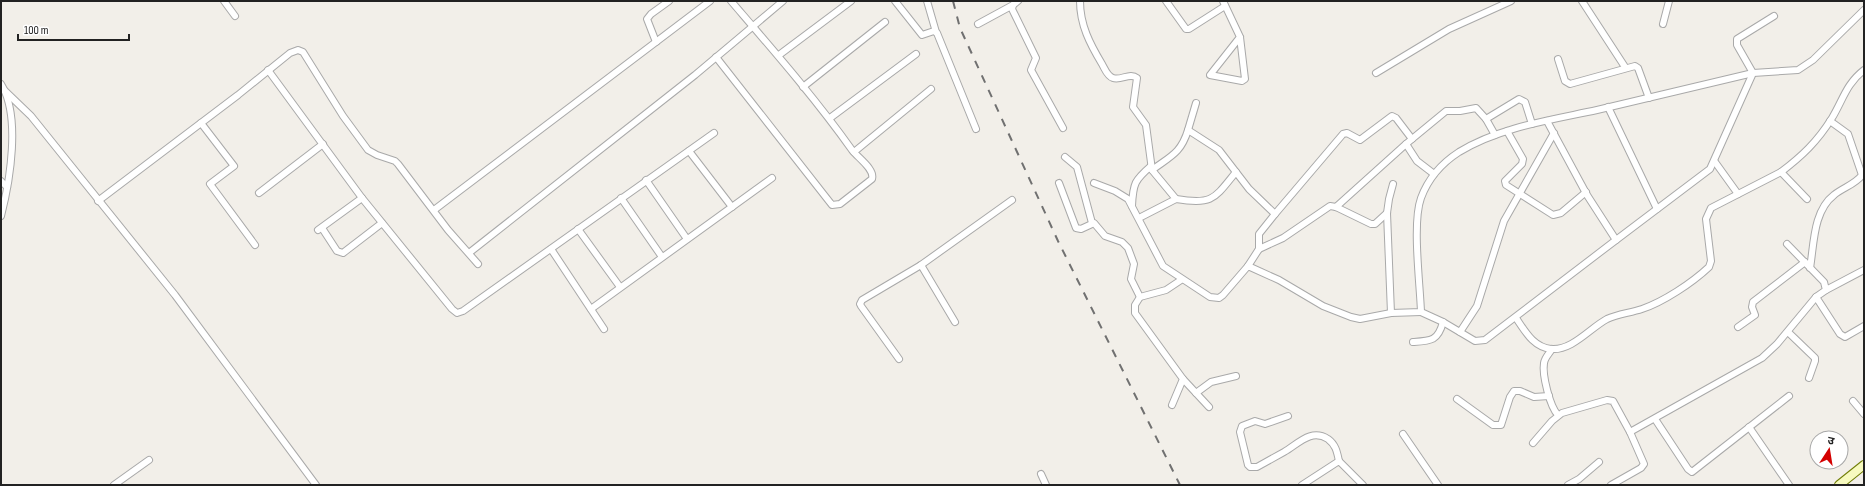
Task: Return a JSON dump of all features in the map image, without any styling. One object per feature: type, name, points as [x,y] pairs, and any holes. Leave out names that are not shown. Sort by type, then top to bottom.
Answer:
[{"type":"main road","points":[[1843,484],[1864,466]]},
{"type":"street","points":[[224,1],[234,16]]},
{"type":"street","points":[[656,42],[647,19],[651,14],[669,1]]},
{"type":"street","points":[[434,210],[710,1]]},
{"type":"street","points":[[716,57],[832,205],[840,204],[872,179],[872,172],[854,152],[830,118],[803,87],[779,55],[731,1]]},
{"type":"street","points":[[469,253],[716,57],[784,1]]},
{"type":"street","points":[[779,55],[851,1]]},
{"type":"street","points":[[895,1],[922,35],[936,32]]},
{"type":"street","points":[[927,1],[936,32],[976,129]]},
{"type":"street","points":[[1080,1],[1081,14],[1087,36],[1108,75],[1118,79],[1131,76],[1136,78],[1133,104],[1134,110],[1146,125],[1152,168],[1176,199]]},
{"type":"street","points":[[1166,1],[1182,24],[1189,29],[1224,4],[1240,37],[1244,80],[1210,75],[1240,37]]},
{"type":"street","points":[[1376,73],[1449,29],[1511,1]]},
{"type":"street","points":[[1582,1],[1625,67]]},
{"type":"street","points":[[1663,24],[1669,1]]},
{"type":"street","points":[[978,24],[1016,3]]},
{"type":"street","points":[[1016,3],[1012,9],[1036,58],[1031,70],[1063,128]]},
{"type":"street","points":[[1421,312],[1417,218],[1421,198],[1434,174],[1449,159],[1495,135],[1532,124],[1753,73],[1798,70],[1813,60],[1864,10]]},
{"type":"street","points":[[1753,73],[1736,41],[1739,36],[1774,16]]},
{"type":"street","points":[[803,87],[885,22]]},
{"type":"street","points":[[98,201],[202,123],[294,50],[302,52],[343,116],[368,150],[377,155],[395,161],[478,264]]},
{"type":"street","points":[[830,118],[916,54]]},
{"type":"street","points":[[1558,59],[1565,81],[1570,84],[1625,67],[1635,66],[1638,68],[1649,98]]},
{"type":"street","points":[[268,70],[362,198],[457,313],[500,286],[646,180],[714,133]]},
{"type":"street","points":[[1516,318],[1530,338],[1537,344],[1552,349],[1567,346],[1612,317],[1651,305],[1669,296],[1706,270],[1710,261],[1706,231],[1708,211],[1715,205],[1780,172],[1808,151],[1830,121],[1851,82],[1864,70]]},
{"type":"street","points":[[1248,266],[1279,280],[1323,306],[1343,315],[1360,319],[1391,313],[1421,312],[1480,342],[1492,336],[1616,240],[1704,175],[1715,162],[1753,73]]},
{"type":"street","points":[[1,84],[9,101],[12,124],[11,152],[7,187],[1,216]]},
{"type":"street","points":[[854,152],[931,89]]},
{"type":"street","points":[[5,91],[26,110],[175,295],[316,485]]},
{"type":"street","points":[[1486,119],[1521,99],[1524,102],[1532,124]]},
{"type":"street","points":[[1132,206],[1133,190],[1136,181],[1179,150],[1184,142],[1196,103]]},
{"type":"street","points":[[1608,107],[1657,209]]},
{"type":"street","points":[[1336,207],[1406,144],[1446,111],[1460,112],[1476,108],[1486,119],[1495,135]]},
{"type":"street","points":[[1259,249],[1259,234],[1345,133],[1360,140],[1388,118],[1394,116],[1412,140]]},
{"type":"street","points":[[1547,121],[1586,192],[1616,240]]},
{"type":"street","points":[[1810,268],[1818,220],[1822,207],[1832,196],[1862,175],[1848,134],[1830,121]]},
{"type":"street","points":[[202,123],[234,166],[210,184],[255,245]]},
{"type":"street","points":[[1188,130],[1219,150],[1249,190],[1275,214]]},
{"type":"street","points":[[1507,131],[1523,160],[1522,164],[1506,179],[1504,183],[1550,214],[1557,215],[1586,192]]},
{"type":"street","points":[[1460,332],[1477,306],[1500,231],[1554,134]]},
{"type":"street","points":[[259,193],[323,144]]},
{"type":"street","points":[[1406,144],[1417,162],[1434,174]]},
{"type":"street","points":[[688,151],[732,207]]},
{"type":"street","points":[[1065,157],[1077,168],[1092,223],[1105,236],[1122,242],[1128,248],[1134,264],[1130,279],[1140,297]]},
{"type":"street","points":[[1715,162],[1738,194]]},
{"type":"street","points":[[1139,218],[1176,199],[1196,202],[1209,200],[1218,193],[1236,172]]},
{"type":"street","points":[[1780,172],[1807,199]]},
{"type":"street","points":[[591,309],[772,178]]},
{"type":"street","points":[[646,180],[687,239]]},
{"type":"street","points":[[1,181],[7,187]]},
{"type":"street","points":[[1059,183],[1076,228],[1081,229],[1092,223]]},
{"type":"street","points":[[1094,183],[1122,194],[1132,206],[1163,266],[1182,280],[1210,297],[1219,298],[1248,266],[1259,249],[1283,238],[1327,207],[1336,207],[1371,224],[1375,224],[1388,213]]},
{"type":"street","points":[[1391,313],[1388,213],[1389,199],[1393,184]]},
{"type":"street","points":[[362,198],[320,229],[337,251],[343,253],[382,223]]},
{"type":"street","points":[[621,198],[662,257]]},
{"type":"street","points":[[899,359],[860,304],[862,300],[922,265],[1012,200]]},
{"type":"street","points":[[578,229],[620,287]]},
{"type":"street","points":[[1787,244],[1824,282],[1826,290]]},
{"type":"street","points":[[551,249],[604,329]]},
{"type":"street","points":[[1738,327],[1755,316],[1752,307],[1753,302],[1805,262]]},
{"type":"street","points":[[922,265],[955,322]]},
{"type":"street","points":[[1630,432],[1762,358],[1788,332],[1816,297],[1864,270]]},
{"type":"street","points":[[1182,280],[1166,290],[1140,297],[1135,305],[1135,313],[1183,379],[1209,407]]},
{"type":"street","points":[[1816,297],[1842,336],[1849,336],[1864,326]]},
{"type":"street","points":[[1413,342],[1427,341],[1435,338],[1441,330],[1443,322]]},
{"type":"street","points":[[1788,332],[1815,358],[1816,361],[1809,378]]},
{"type":"street","points":[[1552,349],[1546,357],[1544,367],[1549,396],[1553,409],[1558,415]]},
{"type":"street","points":[[1196,393],[1210,382],[1236,376]]},
{"type":"street","points":[[1172,405],[1183,379]]},
{"type":"street","points":[[1457,399],[1493,425],[1498,426],[1500,425],[1510,397],[1514,391],[1520,390],[1534,397],[1549,396]]},
{"type":"street","points":[[1654,419],[1688,469],[1692,472],[1789,396]]},
{"type":"street","points":[[1533,443],[1558,415],[1567,411],[1610,400],[1616,405],[1644,464],[1641,468],[1611,485]]},
{"type":"street","points":[[1853,401],[1864,414]]},
{"type":"street","points":[[1288,416],[1265,424],[1255,420],[1242,426],[1240,432],[1250,467],[1257,467],[1312,435],[1322,436],[1333,444],[1337,451],[1339,461],[1363,485]]},
{"type":"street","points":[[1749,427],[1789,485]]},
{"type":"street","points":[[1402,434],[1438,485]]},
{"type":"street","points":[[114,485],[149,460]]},
{"type":"street","points":[[1302,485],[1339,461]]},
{"type":"street","points":[[1568,485],[1579,479],[1599,462]]},
{"type":"street","points":[[1041,474],[1046,485]]},
{"type":"railway","points":[[953,1],[960,28],[1058,241],[1180,485]]}]
